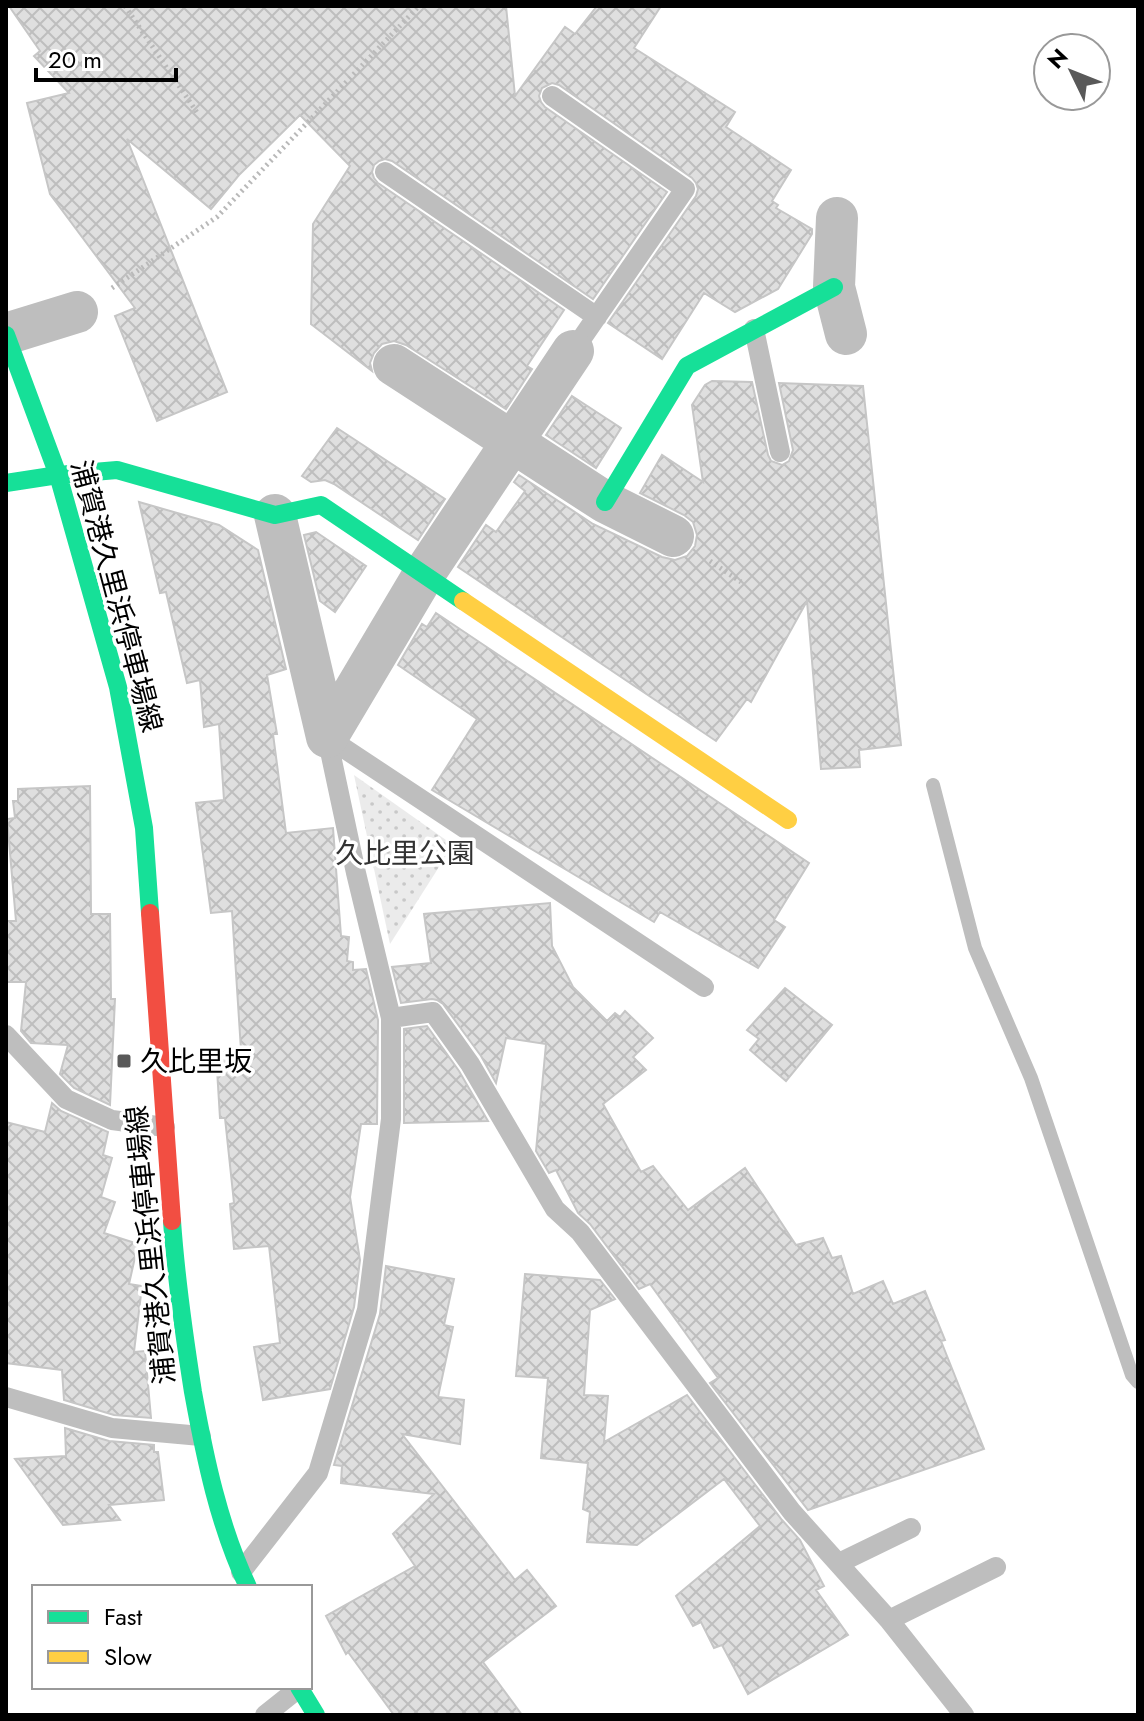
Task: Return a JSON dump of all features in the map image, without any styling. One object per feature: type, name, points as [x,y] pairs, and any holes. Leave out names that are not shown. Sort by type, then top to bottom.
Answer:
[{"type":"main road","points":[[605,502],[687,366],[834,287]]},
{"type":"main road","name":"浦賀港久里浜停車場線","points":[[6,334],[58,475],[118,687],[144,828],[176,1275],[201,1436],[217,1501],[244,1579]]},
{"type":"main road","points":[[6,483],[117,470],[275,515],[321,505],[788,820]]},
{"type":"main road","points":[[300,1689],[316,1715]]},
{"type":"street","points":[[837,218],[834,287],[846,334]]},
{"type":"street","points":[[6,334],[77,312]]},
{"type":"street","points":[[327,737],[424,574],[573,351]]},
{"type":"street","points":[[394,365],[605,502],[673,536]]},
{"type":"street","points":[[275,515],[327,737]]},
{"type":"lane","points":[[552,96],[685,189],[573,351]]},
{"type":"lane","points":[[385,172],[597,317]]},
{"type":"lane","points":[[754,329],[780,452]]},
{"type":"lane","points":[[327,737],[704,987]]},
{"type":"lane","points":[[244,1579],[318,1473],[367,1310],[391,1119],[391,1018],[327,737]]},
{"type":"lane","points":[[391,1018],[433,1012],[470,1064],[555,1209],[580,1232],[792,1512],[889,1620],[964,1715]]},
{"type":"lane","points":[[6,1035],[66,1099],[112,1120],[165,1127]]},
{"type":"lane","points":[[6,1397],[112,1428],[201,1436]]},
{"type":"lane","points":[[839,1563],[911,1528]]},
{"type":"lane","points":[[889,1620],[996,1567]]},
{"type":"lane","points":[[265,1715],[298,1689]]},
{"type":"path","points":[[125,6],[198,114]]},
{"type":"path","points":[[77,312],[217,217],[419,6]]},
{"type":"green space","name":"久比里公園","points":[[354,775],[453,845],[390,944]]},
{"type":"building","points":[[9,6],[506,6],[515,96],[565,27],[575,34],[597,6],[661,6],[634,48],[735,112],[726,127],[791,170],[772,201],[778,205],[776,208],[812,229],[812,234],[778,289],[735,312],[704,293],[662,359],[608,323],[696,196],[698,189],[692,178],[559,85],[552,83],[542,88],[539,96],[545,107],[667,192],[593,299],[392,161],[379,161],[372,172],[378,183],[564,310],[527,366],[532,369],[506,409],[406,345],[394,341],[382,344],[374,353],[370,363],[372,371],[311,324],[313,224],[350,166],[300,115],[239,175],[211,209],[127,139],[227,392],[157,421],[115,316],[135,308],[50,194],[27,103],[69,93],[34,56],[40,51]]},
{"type":"building","points":[[712,381],[752,382],[768,455],[771,461],[782,465],[789,461],[793,450],[779,383],[863,386],[901,745],[859,750],[860,767],[821,769],[807,601],[751,702],[747,699],[716,741],[458,567],[486,525],[496,532],[525,491],[514,482],[519,475],[593,524],[662,557],[675,560],[687,556],[695,546],[697,535],[693,522],[640,493],[662,455],[703,482],[692,405],[705,385]]},
{"type":"building","points":[[572,396],[621,428],[596,468],[546,435]]},
{"type":"building","points":[[337,428],[445,499],[418,540],[334,484],[325,480],[311,482],[302,476]]},
{"type":"building","points":[[139,502],[219,525],[258,550],[286,669],[267,675],[277,734],[273,734],[286,833],[333,828],[341,936],[349,937],[347,961],[353,962],[353,970],[366,969],[378,1020],[377,1124],[361,1124],[350,1197],[360,1260],[354,1307],[330,1389],[263,1400],[254,1347],[280,1343],[269,1246],[234,1249],[230,1204],[234,1203],[225,1118],[220,1118],[216,1053],[241,1050],[232,911],[211,913],[196,803],[224,800],[219,724],[204,727],[200,680],[187,683],[166,592],[160,593]]},
{"type":"building","points":[[316,532],[366,566],[335,612],[320,601],[304,535]]},
{"type":"building","points":[[436,613],[809,863],[774,920],[785,927],[758,968],[660,912],[654,922],[432,790],[477,719],[398,665],[422,624],[427,627]]},
{"type":"building","points":[[90,786],[91,914],[110,914],[111,999],[115,999],[110,1105],[74,1088],[60,1074],[68,1045],[31,1043],[21,1031],[26,982],[6,982],[6,921],[16,921],[7,819],[15,818],[13,801],[18,801],[18,789]]},
{"type":"building","points":[[550,903],[552,946],[573,987],[607,1021],[615,1013],[620,1017],[625,1011],[653,1038],[633,1057],[646,1070],[603,1104],[641,1172],[653,1166],[688,1210],[745,1168],[796,1245],[823,1238],[832,1258],[841,1256],[853,1294],[883,1281],[893,1304],[925,1291],[945,1340],[941,1341],[984,1449],[808,1510],[710,1383],[718,1378],[650,1284],[639,1289],[590,1224],[578,1213],[556,1170],[549,1173],[536,1151],[546,1044],[506,1038],[496,1083],[481,1056],[443,1004],[432,999],[401,1003],[392,967],[431,963],[424,914]]},
{"type":"building","points":[[785,988],[832,1025],[786,1081],[750,1050],[759,1039],[747,1030]]},
{"type":"building","points":[[427,1026],[459,1071],[488,1121],[404,1123],[404,1029]]},
{"type":"building","points":[[52,1103],[61,1111],[108,1132],[103,1155],[112,1158],[101,1197],[115,1202],[104,1233],[138,1244],[129,1284],[142,1286],[134,1352],[145,1351],[151,1418],[114,1415],[64,1400],[62,1370],[6,1363],[6,1122],[45,1132]]},
{"type":"building","points":[[386,1266],[454,1279],[444,1325],[453,1327],[438,1397],[464,1400],[460,1444],[402,1434],[515,1580],[527,1570],[556,1606],[483,1662],[522,1715],[394,1715],[348,1652],[346,1654],[326,1616],[415,1566],[393,1534],[434,1494],[341,1483],[342,1466],[334,1465],[380,1314]]},
{"type":"building","points":[[525,1274],[600,1280],[615,1299],[590,1310],[584,1395],[608,1396],[604,1442],[687,1395],[800,1540],[824,1586],[816,1590],[848,1635],[748,1694],[722,1645],[714,1648],[701,1622],[693,1626],[676,1596],[760,1526],[724,1479],[637,1545],[587,1542],[590,1512],[583,1509],[588,1463],[541,1458],[548,1378],[516,1376]]},
{"type":"building","points":[[65,1428],[109,1441],[154,1445],[154,1452],[158,1452],[164,1500],[109,1505],[120,1520],[63,1525],[15,1459],[66,1456]]},
{"type":"waterway","points":[[933,785],[975,948],[1031,1078],[1132,1375],[1138,1382]]},
{"type":"traffic: fast","points":[[605,502],[687,366],[834,287]]},
{"type":"traffic: fast","points":[[6,335],[58,475],[118,687],[144,828],[150,913]]},
{"type":"traffic: fast","points":[[6,483],[117,470],[275,515],[321,505],[463,601]]},
{"type":"traffic: fast","points":[[172,1221],[183,1328],[203,1442],[221,1516],[247,1585]]},
{"type":"traffic: fast","points":[[300,1689],[316,1715]]},
{"type":"traffic: slow","points":[[463,601],[788,820]]},
{"type":"traffic: jam","points":[[150,913],[172,1221]]},
{"type":"place","name":"久比里坂","points":[[124,1061]]}]
